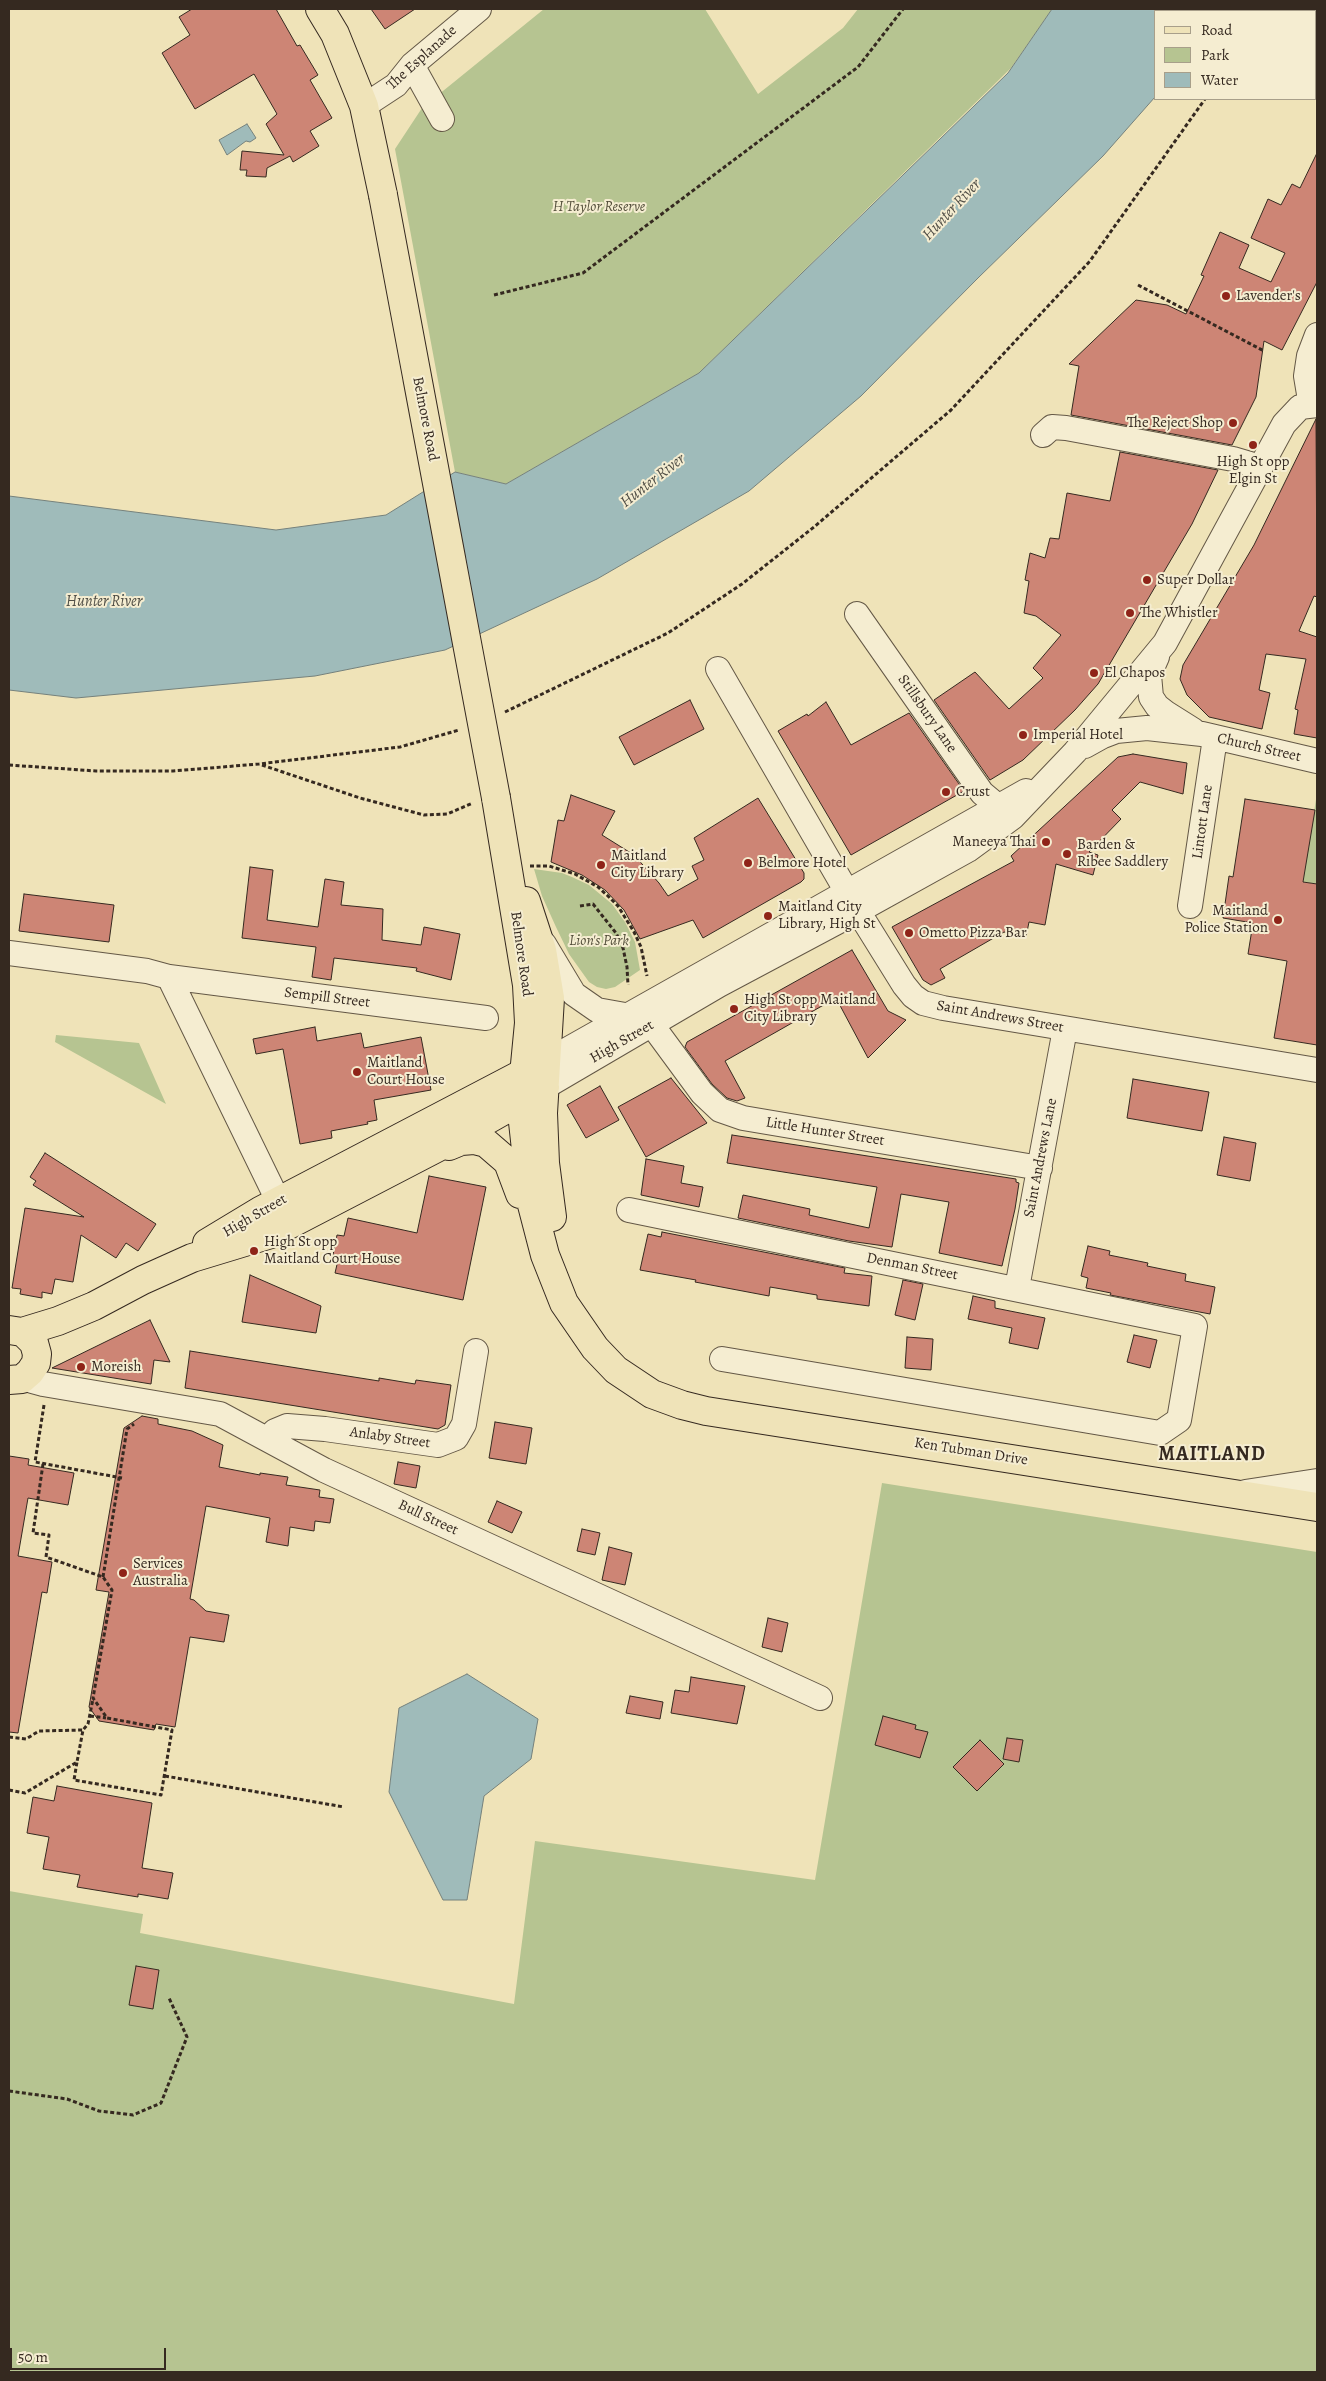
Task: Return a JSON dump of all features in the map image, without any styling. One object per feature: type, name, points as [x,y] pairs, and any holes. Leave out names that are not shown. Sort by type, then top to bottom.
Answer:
[{"type":"main road","name":"Belmore Road","points":[[320,9],[335,34],[364,106],[383,194],[486,800],[502,837],[535,926],[547,972],[550,1022],[535,1079]]},
{"type":"main road","name":"Belmore Road","points":[[502,837],[527,984],[535,1079]]},
{"type":"main road","name":"High Street","points":[[284,1212],[420,1156],[535,1079]]},
{"type":"main road","name":"High Street","points":[[15,1331],[58,1321],[94,1306],[284,1212],[535,1079]]},
{"type":"main road","name":"Ken Tubman Drive","points":[[535,1079],[525,1156],[532,1205],[556,1286],[576,1324],[595,1348],[616,1370],[652,1394],[706,1411],[1317,1507]]},
{"type":"main road","name":"Ken Tubman Drive","points":[[535,1079],[543,1113],[545,1163],[550,1206],[560,1257],[582,1314],[595,1336],[631,1381]]},
{"type":"main road","points":[[420,1156],[461,1141],[474,1140],[486,1143],[508,1162],[514,1174],[534,1243],[556,1286]]},
{"type":"main road","name":"High Street","points":[[18,1375],[94,1306]]},
{"type":"main road","points":[[15,1331],[34,1343],[18,1375]]},
{"type":"street","name":"The Esplanade","points":[[364,106],[396,85],[412,64],[479,9]]},
{"type":"street","points":[[412,64],[442,119]]},
{"type":"street","name":"High Street","points":[[852,902],[968,850],[1013,817],[1075,752],[1164,643],[1290,415],[1300,407],[1317,404],[1309,394],[1306,376],[1309,356],[1317,336]]},
{"type":"street","points":[[1043,436],[1052,427],[1066,428],[1233,459],[1260,467]]},
{"type":"street","name":"Stillsbury Lane","points":[[857,614],[982,793],[994,803],[1004,805]]},
{"type":"street","name":"Church Street","points":[[1164,643],[1149,676],[1151,697],[1157,706],[1166,713],[1208,736]]},
{"type":"street","name":"Saint Andrews Street","points":[[718,669],[852,902],[904,984],[913,996],[923,1003],[943,1008],[1317,1070]]},
{"type":"street","name":"Church Street","points":[[1075,752],[1103,736],[1132,728],[1208,736],[1317,761]]},
{"type":"street","name":"Lintott Lane","points":[[1190,906],[1208,736]]},
{"type":"street","name":"High Street","points":[[535,1079],[625,1015],[714,977],[852,902],[1053,773]]},
{"type":"street","points":[[535,926],[556,966],[574,994],[597,1010],[625,1015]]},
{"type":"street","name":"Sempill Street","points":[[9,953],[147,971],[169,978],[486,1018]]},
{"type":"street","name":"High Street","points":[[535,1079],[652,1025],[714,977]]},
{"type":"street","points":[[169,978],[284,1212]]},
{"type":"street","name":"Little Hunter Street","points":[[652,1025],[702,1093],[720,1110],[743,1118],[1040,1168]]},
{"type":"street","name":"Saint Andrews Lane","points":[[1017,1288],[1065,1028]]},
{"type":"street","name":"Denman Street","points":[[630,1210],[1195,1326],[1180,1420],[1160,1433],[722,1359]]},
{"type":"street","name":"Anlaby Street","points":[[267,1439],[275,1431],[287,1426],[325,1428],[438,1445],[456,1438],[464,1424],[476,1351]]},
{"type":"street","name":"Bull Street","points":[[18,1375],[43,1384],[220,1414],[324,1470],[820,1698]]},
{"type":"street","points":[[1236,1494],[1317,1481]]},
{"type":"path","points":[[494,295],[583,273],[858,66],[904,9]]},
{"type":"path","points":[[496,716],[668,633],[742,584],[814,527],[951,410],[1090,260],[1204,100]]},
{"type":"path","points":[[1138,285],[1264,351]]},
{"type":"path","points":[[9,765],[105,771],[173,771],[259,764],[400,746],[462,730]]},
{"type":"path","points":[[259,764],[360,798],[424,816],[447,814],[486,800]]},
{"type":"path","points":[[528,866],[549,866],[575,874],[598,887],[608,896],[618,906],[634,932],[641,947],[647,976]]},
{"type":"path","points":[[580,906],[593,904],[616,933],[623,948],[628,985]]},
{"type":"path","points":[[46,1397],[35,1462],[121,1477]]},
{"type":"path","points":[[90,1716],[172,1730],[161,1795],[74,1780],[83,1730],[88,1724],[90,1716],[112,1590],[104,1577],[128,1429],[134,1424],[136,1426]]},
{"type":"path","points":[[43,1464],[33,1533],[49,1535],[46,1557],[104,1577]]},
{"type":"path","points":[[107,1583],[111,1580]]},
{"type":"path","points":[[93,1698],[107,1718]]},
{"type":"path","points":[[9,1737],[26,1739],[39,1731],[83,1730]]},
{"type":"path","points":[[9,1790],[25,1793],[77,1762]]},
{"type":"path","points":[[165,1776],[344,1807]]},
{"type":"path","points":[[9,2091],[67,2098],[99,2111],[133,2115],[161,2103],[187,2038],[170,1998]]},
{"type":"green space","name":"H Taylor Reserve","points":[[544,9],[705,9],[758,94],[843,28],[858,9],[1052,9],[1011,68],[699,373],[506,484],[455,472],[395,149],[422,108]]},
{"type":"green space","points":[[1317,793],[1317,884],[1303,882]]},
{"type":"green space","name":"Lion's Park","points":[[534,869],[562,873],[572,877],[589,885],[612,904],[625,922],[635,942],[640,970],[615,987],[606,989],[597,987],[589,982],[569,954],[542,896]]},
{"type":"green space","points":[[56,1035],[139,1043],[166,1104],[55,1042]]},
{"type":"green space","points":[[882,1483],[1317,1552],[1317,2372],[9,2372],[9,1891],[143,1914],[140,1933],[514,2004],[535,1841],[815,1880]]},
{"type":"water","name":"Hunter River","points":[[1052,9],[1232,9],[1154,10],[1154,98],[1103,156],[861,396],[749,491],[597,579],[445,650],[315,676],[76,698],[9,690],[9,496],[276,530],[386,515],[455,472],[506,484],[699,373],[1008,73]]},
{"type":"water","points":[[247,124],[256,138],[250,142],[246,141],[227,155],[219,140]]},
{"type":"water","points":[[467,1674],[538,1719],[531,1759],[484,1796],[467,1900],[443,1900],[389,1792],[399,1708]]},
{"type":"building","points":[[192,9],[276,9],[297,46],[300,45],[318,75],[310,80],[332,118],[310,131],[319,146],[293,162],[290,156],[267,168],[266,177],[246,176],[247,170],[240,170],[242,151],[284,155],[266,124],[277,114],[254,74],[195,109],[162,53],[190,35],[179,17]]},
{"type":"building","points":[[371,9],[415,9],[385,29]]},
{"type":"building","points":[[1317,153],[1317,282],[1282,350],[1264,341],[1256,397],[1232,445],[1071,415],[1079,366],[1069,364],[1136,300],[1167,305],[1186,314],[1204,276],[1201,275],[1220,232],[1249,245],[1239,268],[1271,282],[1285,253],[1251,238],[1268,199],[1281,205],[1292,184],[1300,188]]},
{"type":"building","points":[[1316,419],[1317,597],[1314,596],[1299,631],[1317,637],[1317,738],[1294,734],[1298,710],[1295,709],[1306,659],[1266,654],[1259,690],[1270,693],[1262,729],[1209,717],[1187,695],[1180,679],[1183,665],[1254,545]]},
{"type":"building","points":[[1120,452],[1218,470],[1192,524],[1098,684],[1075,710],[1023,760],[990,780],[934,700],[975,672],[1009,709],[1043,678],[1033,668],[1061,635],[1036,616],[1024,613],[1029,581],[1025,580],[1030,553],[1045,558],[1050,538],[1059,539],[1067,493],[1110,501]]},
{"type":"building","points":[[690,700],[704,729],[634,765],[619,737]]},
{"type":"building","points":[[826,702],[851,745],[909,713],[964,791],[851,855],[778,731],[807,714],[808,716]]},
{"type":"building","points":[[1133,754],[1187,763],[1183,794],[1140,782],[1112,810],[1121,819],[1089,852],[1098,855],[1093,875],[1056,864],[1045,925],[1029,922],[1026,937],[1004,932],[940,969],[945,978],[931,985],[923,980],[892,927],[1014,861],[1011,856],[1118,757]]},
{"type":"building","points":[[571,795],[615,811],[602,835],[634,855],[668,896],[698,879],[692,866],[704,860],[694,838],[758,798],[804,873],[804,879],[703,938],[693,920],[640,939],[624,910],[605,890],[582,875],[551,862],[558,820],[564,821]]},
{"type":"building","name":"Maitland Police Station","points":[[1245,799],[1315,810],[1303,882],[1317,884],[1317,1045],[1274,1038],[1287,961],[1248,954],[1253,923],[1223,918],[1229,876],[1233,877]]},
{"type":"building","points":[[250,867],[273,870],[267,920],[318,927],[325,879],[344,882],[341,905],[383,909],[382,940],[421,945],[424,927],[460,934],[451,980],[416,971],[417,968],[334,958],[331,980],[312,977],[316,947],[242,938]]},
{"type":"building","points":[[24,894],[114,905],[109,942],[19,931]]},
{"type":"building","points":[[852,950],[888,1011],[906,1020],[868,1058],[836,998],[725,1061],[745,1098],[737,1101],[727,1098],[712,1084],[685,1047],[687,1042]]},
{"type":"building","name":"Maitland Court House","points":[[315,1027],[317,1041],[361,1033],[364,1048],[421,1037],[431,1090],[374,1100],[377,1120],[367,1122],[368,1124],[331,1131],[332,1138],[300,1144],[283,1049],[256,1054],[253,1039]]},
{"type":"building","points":[[671,1078],[707,1123],[646,1157],[618,1107]]},
{"type":"building","points":[[1133,1079],[1209,1092],[1202,1131],[1127,1118]]},
{"type":"building","points":[[600,1086],[619,1120],[586,1138],[567,1105]]},
{"type":"building","points":[[732,1135],[1016,1179],[1016,1182],[1019,1183],[1015,1209],[1002,1266],[939,1253],[949,1202],[901,1194],[892,1247],[849,1241],[738,1218],[743,1195],[810,1209],[809,1215],[869,1228],[877,1187],[727,1163]]},
{"type":"building","points":[[1224,1137],[1256,1143],[1250,1181],[1217,1175]]},
{"type":"building","points":[[45,1153],[156,1224],[138,1251],[126,1243],[116,1258],[81,1235],[73,1282],[55,1279],[52,1294],[42,1292],[42,1298],[20,1294],[21,1289],[12,1288],[25,1208],[84,1217],[33,1185],[36,1181],[30,1177]]},
{"type":"building","points":[[646,1159],[684,1166],[681,1183],[703,1187],[699,1207],[641,1195]]},
{"type":"building","points":[[429,1176],[486,1187],[463,1300],[335,1273],[339,1256],[333,1255],[337,1235],[344,1236],[348,1218],[417,1233]]},
{"type":"building","points":[[662,1232],[845,1268],[844,1273],[872,1276],[869,1306],[817,1299],[817,1295],[770,1287],[769,1296],[640,1270],[648,1234],[661,1237]]},
{"type":"building","points":[[1088,1246],[1110,1251],[1109,1255],[1148,1263],[1147,1266],[1186,1274],[1185,1281],[1215,1287],[1210,1314],[1110,1295],[1111,1293],[1086,1288],[1088,1278],[1081,1276]]},
{"type":"building","points":[[250,1275],[321,1306],[316,1333],[242,1322]]},
{"type":"building","points":[[903,1280],[923,1284],[915,1320],[895,1315]]},
{"type":"building","points":[[973,1296],[995,1301],[995,1308],[1045,1318],[1038,1349],[1009,1343],[1012,1328],[968,1319]]},
{"type":"building","points":[[150,1320],[170,1362],[154,1360],[151,1384],[52,1368]]},
{"type":"building","points":[[1134,1335],[1157,1340],[1150,1368],[1127,1362]]},
{"type":"building","points":[[907,1337],[933,1339],[931,1370],[905,1368]]},
{"type":"building","points":[[190,1351],[379,1381],[379,1378],[415,1384],[416,1380],[451,1385],[445,1425],[438,1429],[185,1388]]},
{"type":"building","points":[[142,1416],[158,1419],[158,1424],[192,1431],[223,1445],[219,1467],[260,1475],[260,1473],[288,1477],[286,1485],[320,1490],[319,1497],[334,1499],[330,1523],[315,1521],[314,1531],[290,1527],[288,1546],[266,1542],[270,1518],[206,1506],[190,1599],[194,1600],[206,1611],[229,1615],[224,1642],[190,1637],[175,1727],[156,1724],[154,1730],[99,1721],[89,1707],[109,1592],[96,1590],[124,1428]]},
{"type":"building","points":[[495,1422],[532,1428],[526,1464],[489,1458]]},
{"type":"building","points":[[9,1456],[29,1459],[28,1465],[74,1473],[68,1505],[28,1498],[18,1556],[52,1562],[47,1593],[42,1592],[18,1733],[9,1732]]},
{"type":"building","points":[[398,1462],[420,1466],[416,1488],[394,1484]]},
{"type":"building","points":[[497,1501],[522,1512],[512,1533],[488,1522]]},
{"type":"building","points":[[582,1529],[600,1533],[595,1555],[577,1551]]},
{"type":"building","points":[[609,1547],[632,1553],[625,1585],[602,1580]]},
{"type":"building","points":[[768,1618],[788,1623],[782,1652],[762,1647]]},
{"type":"building","points":[[691,1677],[745,1686],[737,1724],[671,1713],[675,1690],[689,1692]]},
{"type":"building","points":[[630,1696],[663,1702],[660,1719],[626,1713]]},
{"type":"building","points":[[883,1716],[916,1725],[915,1729],[928,1732],[920,1758],[875,1745]]},
{"type":"building","points":[[1007,1738],[1023,1740],[1019,1762],[1003,1759]]},
{"type":"building","points":[[980,1740],[1004,1764],[977,1791],[953,1767]]},
{"type":"building","points":[[57,1786],[152,1803],[142,1868],[173,1873],[168,1899],[138,1894],[138,1897],[77,1887],[80,1875],[43,1869],[49,1837],[27,1833],[33,1797],[54,1801]]},
{"type":"building","points":[[136,1966],[159,1970],[153,2009],[129,2005]]},
{"type":"place","name":"Lavender's","points":[[1226,296]]},
{"type":"place","name":"The Reject Shop","points":[[1233,423]]},
{"type":"place","name":"High St opp Elgin St","points":[[1253,445]]},
{"type":"place","name":"Super Dollar","points":[[1147,580]]},
{"type":"place","name":"The Whistler","points":[[1130,613]]},
{"type":"place","name":"El Chapos","points":[[1094,673]]},
{"type":"place","name":"Imperial Hotel","points":[[1023,735]]},
{"type":"place","name":"Crust","points":[[946,792]]},
{"type":"place","name":"Maneeya Thai","points":[[1046,842]]},
{"type":"place","name":"Barden & Ribee Saddlery","points":[[1067,854]]},
{"type":"place","name":"Belmore Hotel","points":[[748,863]]},
{"type":"place","name":"Maitland City Library","points":[[601,865]]},
{"type":"place","name":"Maitland City Library, High St","points":[[768,916]]},
{"type":"place","name":"Maitland Police Station","points":[[1278,920]]},
{"type":"place","name":"Ometto Pizza Bar","points":[[909,933]]},
{"type":"place","name":"High St opp Maitland City Library","points":[[734,1009]]},
{"type":"place","name":"Maitland Court House","points":[[357,1072]]},
{"type":"place","name":"High St opp Maitland Court House","points":[[254,1251]]},
{"type":"place","name":"Moreish","points":[[81,1367]]},
{"type":"place","name":"Services Australia","points":[[123,1573]]},
{"type":"district","name":"MAITLAND","points":[[1212,1455]]}]
